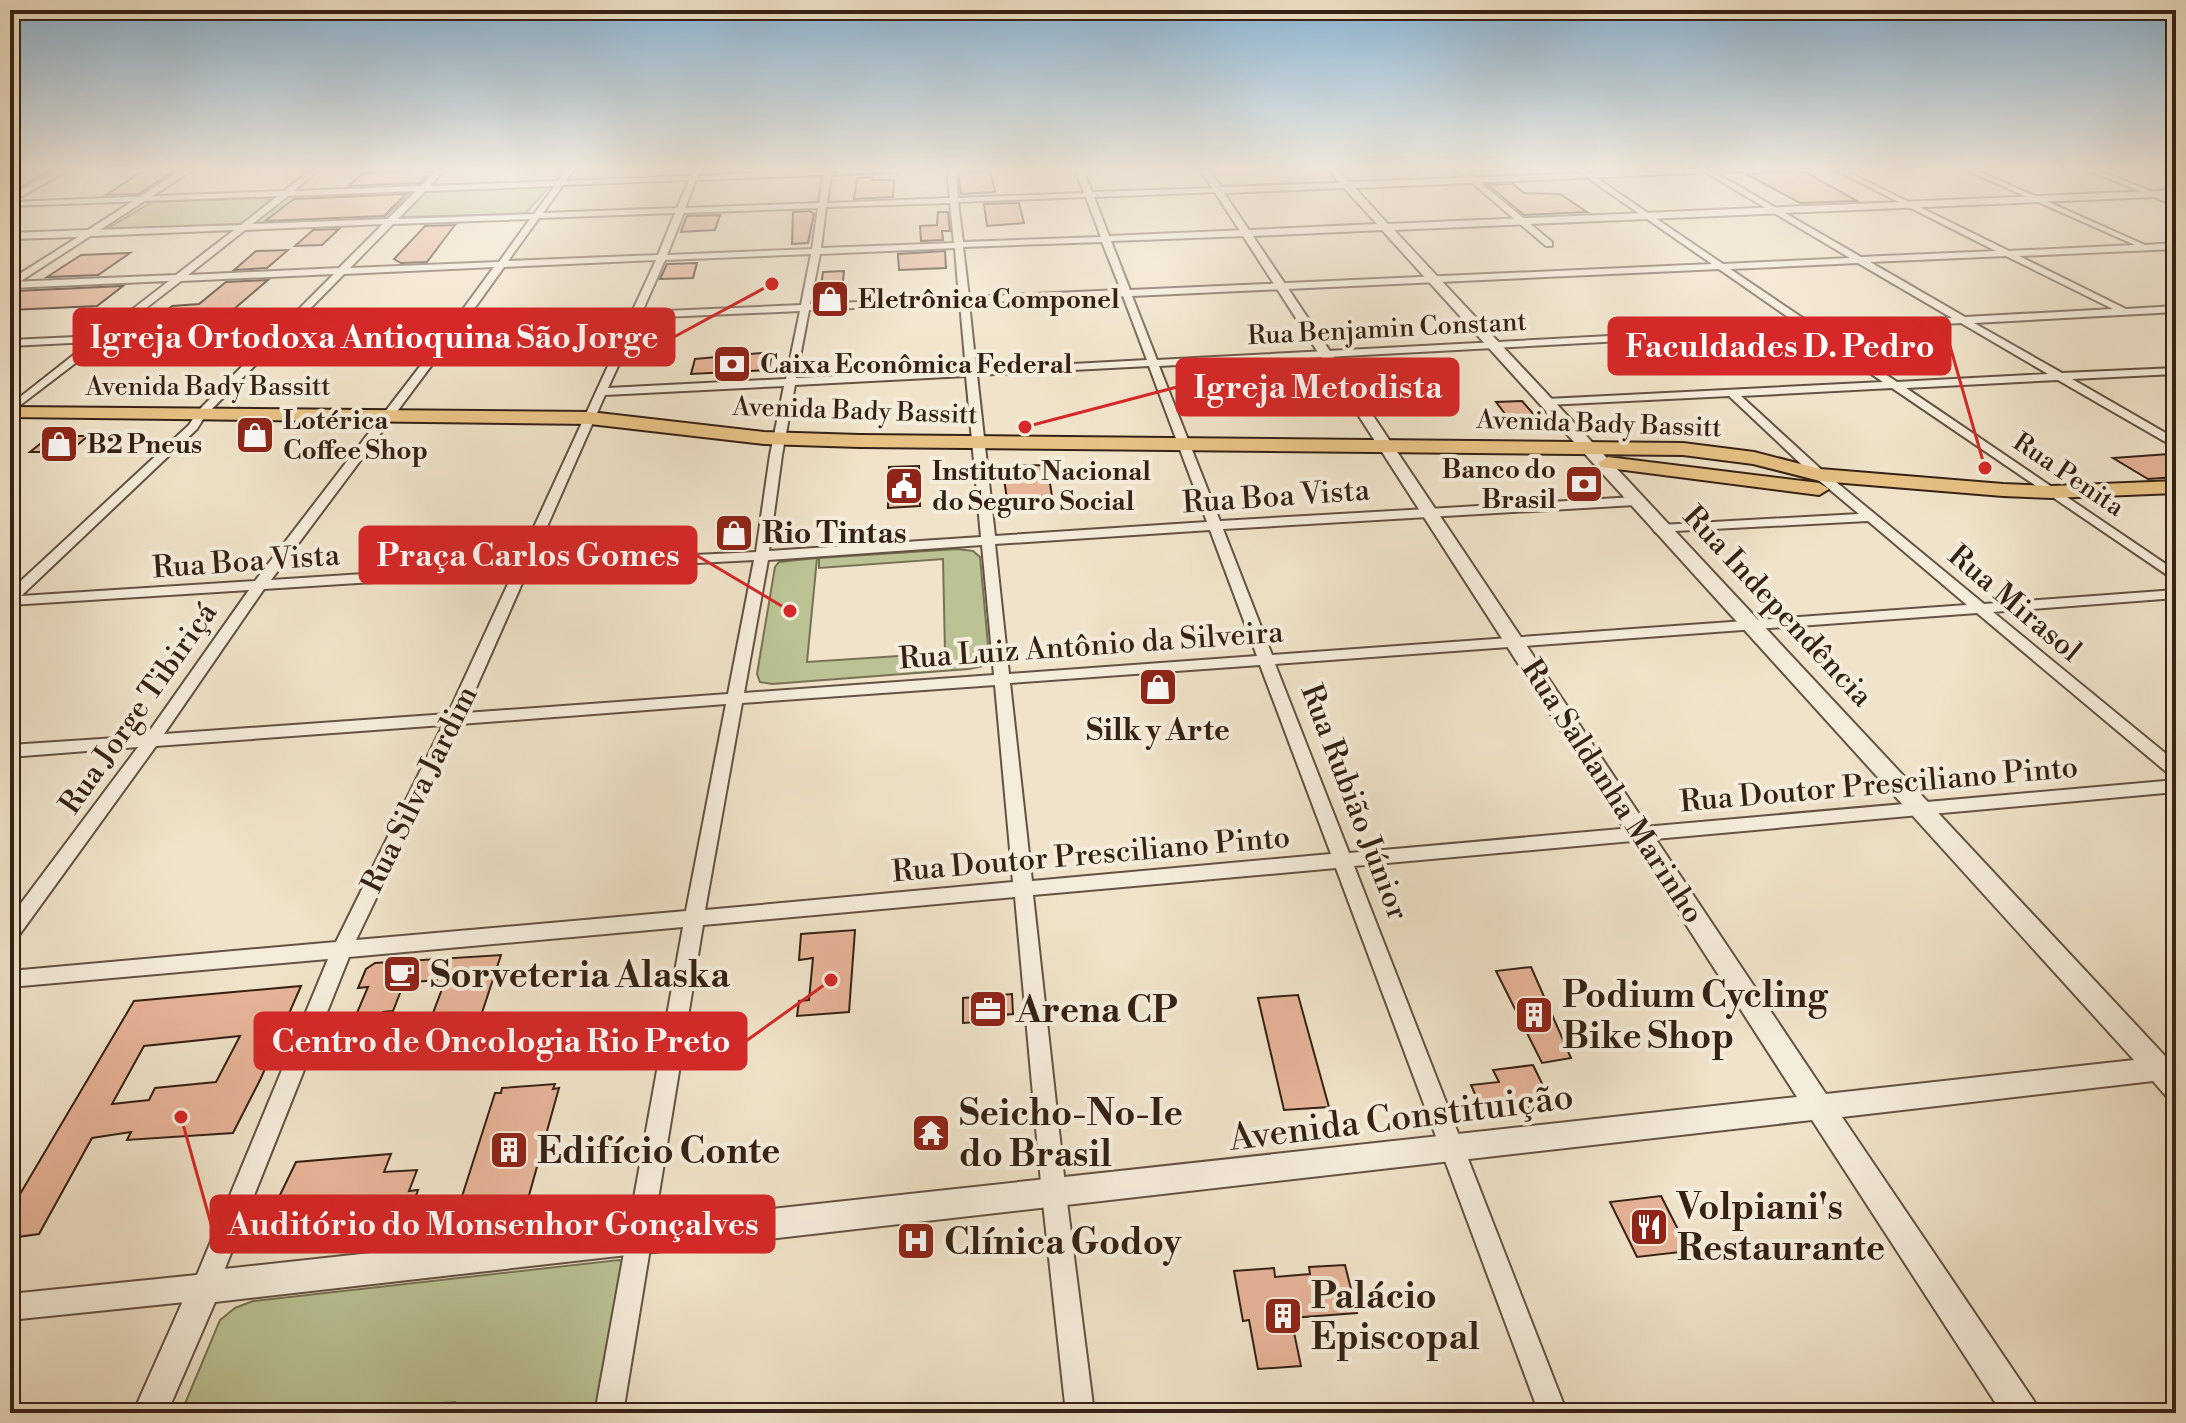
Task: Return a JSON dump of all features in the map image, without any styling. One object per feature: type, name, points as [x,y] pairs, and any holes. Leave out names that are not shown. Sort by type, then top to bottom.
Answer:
[{"type":"main road","name":"Avenida Bady Bassitt","points":[[10,411],[197,420],[587,424],[777,447],[1595,456],[1683,449],[1731,454],[1820,475],[2052,492],[2176,487]]},
{"type":"main road","name":"Avenida Bady Bassitt","points":[[10,425],[197,420]]},
{"type":"main road","name":"Avenida Bady Bassitt","points":[[1595,456],[1841,491],[2079,509],[2176,504]]},
{"type":"street","points":[[10,285],[87,235]]},
{"type":"street","points":[[10,411],[234,235]]},
{"type":"street","points":[[10,600],[197,420],[378,235]]},
{"type":"street","name":"Rua Jorge Tibiriçá","points":[[10,933],[151,741],[258,587],[521,235]]},
{"type":"street","name":"Rua Silva Jardim","points":[[150,1413],[205,1287],[342,949],[454,719],[671,235]]},
{"type":"street","points":[[609,1413],[733,699],[762,556],[777,447],[818,235]]},
{"type":"street","points":[[958,235],[1054,1194],[1080,1413]]},
{"type":"street","name":"Rua Rubião Júnior","points":[[1105,235],[1553,1413]]},
{"type":"street","points":[[10,285],[1190,235]]},
{"type":"street","name":"Rua Saldanha Marinho","points":[[1248,235],[1394,454],[1817,1107],[2022,1413]]},
{"type":"street","name":"Rua Independência","points":[[1392,235],[1660,529],[2170,1074]]},
{"type":"street","points":[[1539,235],[1549,244]]},
{"type":"street","name":"Rua Penita","points":[[1675,235],[2176,577]]},
{"type":"street","points":[[1816,235],[2176,444]]},
{"type":"street","points":[[1969,235],[2125,311]]},
{"type":"street","points":[[2119,235],[2146,247]]},
{"type":"street","points":[[10,343],[2176,246]]},
{"type":"street","name":"Rua Benjamin Constant","points":[[600,392],[2176,309]]},
{"type":"street","points":[[1547,402],[2176,371]]},
{"type":"street","name":"Rua Mirasol","points":[[1731,392],[1820,475],[2176,771]]},
{"type":"street","points":[[2159,434],[2176,433]]},
{"type":"street","name":"Rua Boa Vista","points":[[10,600],[762,556],[1431,511],[1635,501]]},
{"type":"street","points":[[1660,529],[1872,517]]},
{"type":"street","name":"Rua Luiz Antônio da Silveira","points":[[10,751],[2176,594]]},
{"type":"street","name":"Rua Doutor Presciliano Pinto","points":[[10,979],[2176,786]]},
{"type":"street","name":"Avenida Constituição","points":[[205,1287],[1817,1107],[2170,1074]]},
{"type":"street","points":[[10,1307],[205,1287]]},
{"type":"green space","points":[[958,549],[973,551],[980,557],[989,656],[983,666],[772,684],[760,682],[757,674],[775,567],[779,562],[817,558],[807,662],[945,653],[943,559],[819,568],[819,558]]},
{"type":"green space","points":[[619,1260],[626,1263],[599,1413],[453,1413],[455,1402],[425,1404],[423,1413],[181,1413],[220,1320],[235,1308],[253,1301]]},
{"type":"building","points":[[307,235],[332,235],[322,245],[295,246]]},
{"type":"building","points":[[416,235],[447,235],[427,262],[401,263],[394,259]]},
{"type":"building","points":[[792,235],[810,235],[808,243],[792,244]]},
{"type":"building","points":[[921,235],[942,235],[943,240],[921,241]]},
{"type":"building","points":[[288,250],[267,268],[234,270],[256,251]]},
{"type":"building","points":[[945,251],[946,268],[899,270],[898,254]]},
{"type":"building","points":[[130,253],[98,275],[47,277],[81,255]]},
{"type":"building","points":[[697,263],[693,278],[660,279],[667,264]]},
{"type":"building","points":[[844,271],[841,300],[819,301],[823,272]]},
{"type":"building","points":[[268,280],[221,320],[150,324],[172,306],[199,304],[226,282]]},
{"type":"building","points":[[123,286],[97,306],[10,310],[10,294],[15,291]]},
{"type":"building","name":"Caixa Econômica Federal","points":[[772,352],[769,370],[691,374],[695,359]]},
{"type":"building","points":[[1522,401],[1536,417],[1509,419],[1496,402]]},
{"type":"building","name":"B2 Pneus","points":[[50,436],[88,436],[69,452],[30,452]]},
{"type":"building","points":[[2169,454],[2176,458],[2176,477],[2148,479],[2113,458]]},
{"type":"building","points":[[1047,465],[1052,496],[1007,499],[1002,466]]},
{"type":"building","name":"Instituto Nacional do Seguro Social","points":[[919,466],[920,506],[888,508],[889,467]]},
{"type":"building","name":"Rio Tintas","points":[[746,527],[743,543],[721,544],[724,528]]},
{"type":"building","points":[[855,930],[849,1012],[797,1016],[799,1001],[809,1000],[813,958],[799,960],[801,934]]},
{"type":"building","points":[[501,955],[472,1043],[463,1044],[458,1057],[415,1061],[442,989],[434,989],[437,980],[404,983],[393,1011],[383,1012],[375,1031],[348,1034],[368,987],[358,988],[366,969],[375,963]]},
{"type":"building","name":"Podium Cycling Bike Shop","points":[[1531,967],[1571,1058],[1542,1063],[1496,971]]},
{"type":"building","points":[[301,986],[233,1133],[127,1140],[131,1132],[92,1138],[39,1234],[10,1238],[10,1211],[134,1001]],"holes":[[[240,1036],[216,1082],[155,1088],[149,1100],[112,1104],[144,1046]]]},
{"type":"building","name":"Arena CP","points":[[1012,994],[1013,1014],[992,1016],[992,1021],[963,1023],[963,998]]},
{"type":"building","points":[[1298,995],[1329,1107],[1284,1110],[1258,998]]},
{"type":"building","points":[[1533,1065],[1552,1104],[1483,1112],[1471,1085],[1499,1082],[1493,1070]]},
{"type":"building","name":"Edifício Conte","points":[[555,1084],[553,1089],[559,1088],[526,1206],[520,1207],[518,1213],[461,1218],[463,1212],[457,1212],[495,1093],[501,1093],[502,1088]]},
{"type":"building","points":[[391,1154],[384,1172],[417,1170],[409,1191],[418,1190],[404,1231],[366,1234],[372,1220],[273,1232],[280,1213],[275,1214],[281,1198],[278,1199],[296,1162]]},
{"type":"building","name":"Volpiani's Restaurante","points":[[1661,1196],[1689,1251],[1637,1257],[1610,1202]]},
{"type":"building","name":"Palácio Episcopal","points":[[1345,1265],[1357,1313],[1291,1318],[1301,1366],[1258,1369],[1249,1320],[1243,1321],[1234,1271],[1274,1268],[1275,1277],[1310,1274],[1309,1267]]},
{"type":"place","name":"Igreja Ortodoxa Antioquina São Jorge","points":[[772,284]]},
{"type":"place","name":"Eletrônica Componel","points":[[830,299]]},
{"type":"place","name":"Caixa Econômica Federal","points":[[732,364]]},
{"type":"place","name":"Igreja Metodista","points":[[1025,427]]},
{"type":"place","name":"Lotérica Coffee Shop","points":[[255,435]]},
{"type":"place","name":"B2 Pneus","points":[[59,444]]},
{"type":"place","name":"Faculdades D. Pedro","points":[[1985,468]]},
{"type":"place","name":"Banco do Brasil","points":[[1584,484]]},
{"type":"place","name":"Instituto Nacional do Seguro Social","points":[[904,486]]},
{"type":"place","name":"Rio Tintas","points":[[734,533]]},
{"type":"place","name":"Praça Carlos Gomes","points":[[790,611]]},
{"type":"place","name":"Silk y Arte","points":[[1158,687]]},
{"type":"place","name":"Sorveteria Alaska","points":[[402,974]]},
{"type":"place","name":"Centro de Oncologia Rio Preto","points":[[831,980]]},
{"type":"place","name":"Arena CP","points":[[988,1009]]},
{"type":"place","name":"Podium Cycling Bike Shop","points":[[1534,1015]]},
{"type":"place","name":"Auditório do Monsenhor Gonçalves","points":[[181,1117]]},
{"type":"place","name":"Seicho-No-Ie do Brasil","points":[[931,1133]]},
{"type":"place","name":"Edifício Conte","points":[[509,1150]]},
{"type":"place","name":"Volpiani's Restaurante","points":[[1649,1227]]},
{"type":"place","name":"Clínica Godoy","points":[[916,1241]]},
{"type":"place","name":"Palácio Episcopal","points":[[1283,1316]]}]
